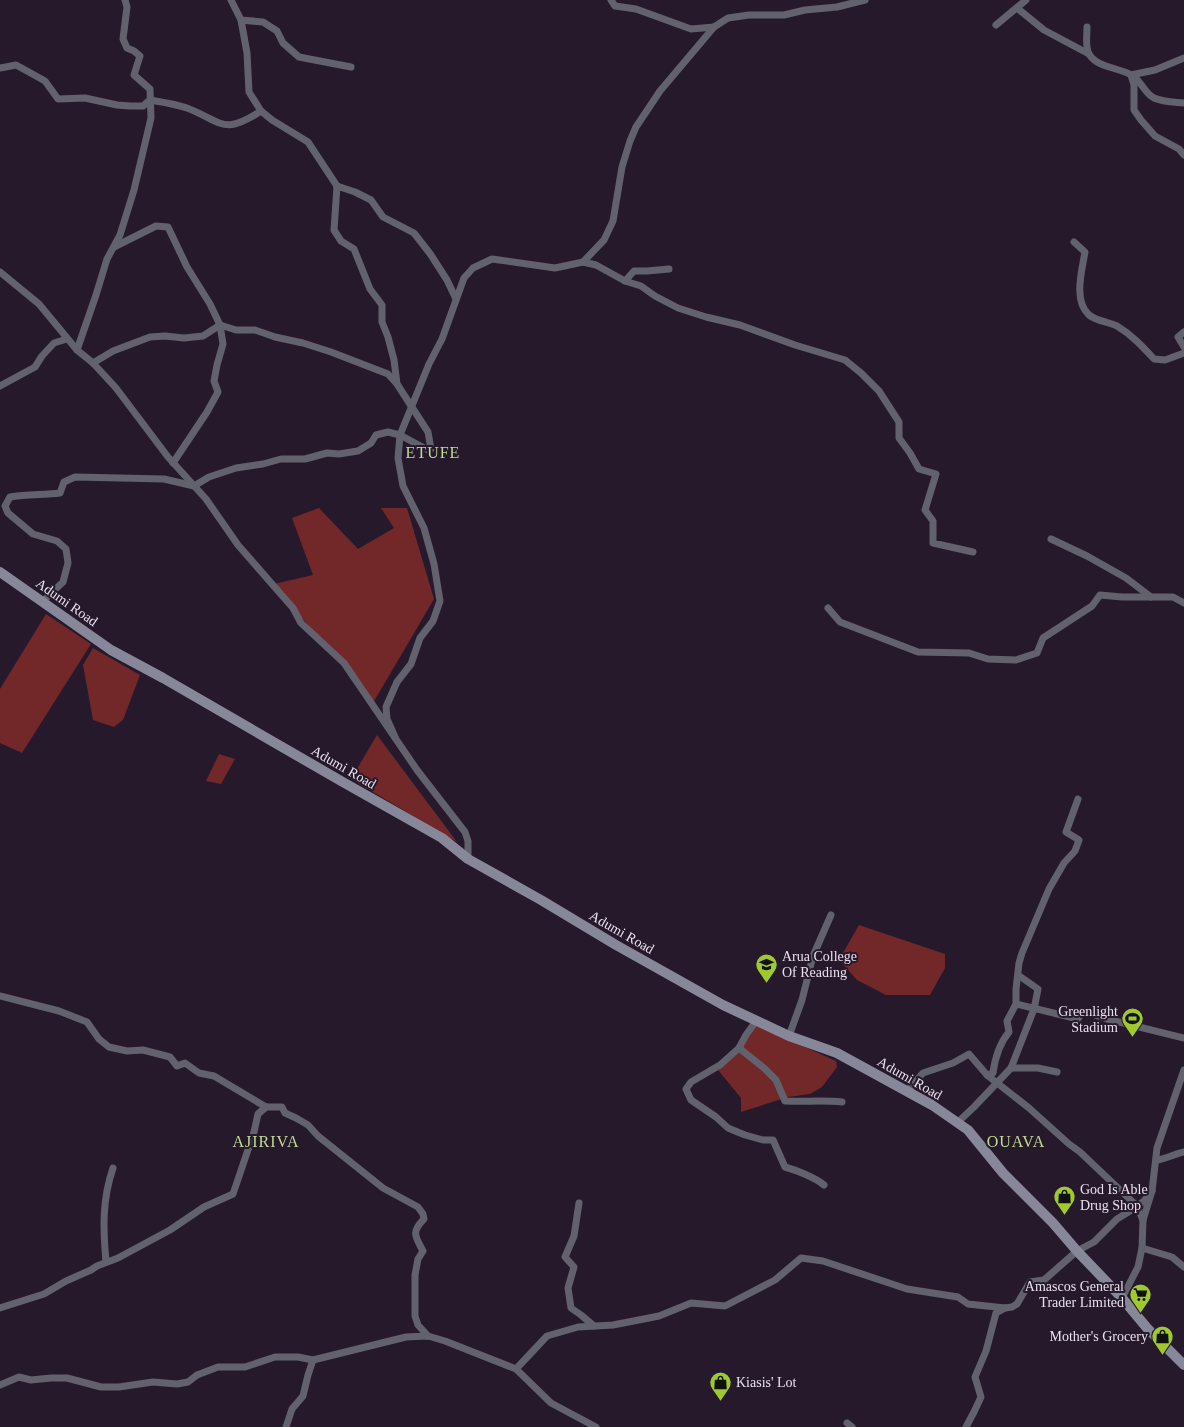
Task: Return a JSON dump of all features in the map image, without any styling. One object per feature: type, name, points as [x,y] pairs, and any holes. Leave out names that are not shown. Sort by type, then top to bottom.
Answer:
[{"type":"main road","name":"Adumi Road","points":[[0,572],[111,650],[163,678],[442,838],[468,859],[541,900],[612,943],[723,1005],[789,1036],[837,1053],[932,1105],[968,1130],[1002,1173],[1048,1218],[1122,1298],[1147,1328],[1184,1365]]},
{"type":"street","points":[[77,350],[107,259],[120,235],[143,157],[147,130],[151,118],[150,89],[134,75],[140,56],[134,50],[127,48],[123,38],[127,8],[125,0]]},
{"type":"street","points":[[231,0],[242,20],[247,53],[249,92],[261,111],[272,120],[308,142],[337,186],[334,230],[341,241],[354,249],[370,288],[382,305],[382,322],[388,337],[394,360],[397,384]]},
{"type":"street","points":[[611,0],[615,6],[636,9],[691,29],[714,27]]},
{"type":"street","points":[[583,262],[604,240],[613,221],[622,167],[636,127],[660,91],[714,27],[728,18],[784,15],[805,10],[837,8],[865,0]]},
{"type":"street","points":[[996,25],[1026,0]]},
{"type":"street","points":[[1016,8],[1044,30],[1089,54],[1105,66],[1131,75],[1138,80],[1152,98],[1167,102],[1184,103]]},
{"type":"street","points":[[242,20],[263,22],[277,31],[283,43],[299,57],[351,67]]},
{"type":"street","points":[[1087,27],[1087,46],[1089,54]]},
{"type":"street","points":[[1131,75],[1155,70],[1184,58]]},
{"type":"street","points":[[0,68],[16,65],[45,81],[58,99],[85,98],[117,105],[130,106],[143,106],[150,100]]},
{"type":"street","points":[[1131,75],[1134,85],[1134,110],[1155,136],[1179,149],[1184,155]]},
{"type":"street","points":[[150,100],[187,108],[218,123],[232,126],[246,121],[261,111]]},
{"type":"street","points":[[337,186],[355,192],[371,200],[383,217],[414,233],[432,255],[447,280],[456,300]]},
{"type":"street","points":[[114,247],[156,226],[168,227],[187,267],[210,304],[220,325],[223,344],[214,381],[218,392],[207,412],[173,463]]},
{"type":"street","points":[[1074,242],[1085,252],[1079,286],[1081,303],[1089,315],[1116,326],[1134,338],[1154,359],[1165,360],[1184,353]]},
{"type":"street","points":[[395,737],[387,719],[386,707],[397,682],[411,664],[420,638],[433,621],[440,601],[434,564],[424,528],[403,486],[398,458],[400,436],[429,364],[442,339],[464,278],[473,268],[492,259],[555,268],[583,262],[596,265],[640,286],[678,308],[706,317],[740,325],[795,345],[845,360],[879,391],[899,422],[899,438],[919,469],[936,474],[925,510],[933,521],[933,543],[972,552]]},
{"type":"street","points":[[626,280],[634,271],[669,269]]},
{"type":"street","points":[[0,272],[39,304],[77,350],[116,388],[173,463],[206,499],[238,545],[293,608],[301,623],[344,663],[417,770],[465,832],[468,841],[468,859]]},
{"type":"street","points":[[42,602],[63,582],[67,573],[68,563],[66,549],[57,541],[33,534],[8,513],[5,506],[10,497],[26,494],[44,495],[60,493],[64,482],[75,477],[164,479],[194,486],[209,477],[236,468],[263,464],[281,459],[305,459],[328,453],[339,454],[358,451],[371,443],[376,436],[388,432],[400,436],[424,449],[432,449],[428,432],[397,384],[388,374],[303,343],[275,337],[255,330],[236,330],[220,325]]},
{"type":"street","points":[[92,363],[113,351],[150,337],[165,336],[184,338],[203,336],[220,325]]},
{"type":"street","points":[[1184,332],[1178,337],[1184,348]]},
{"type":"street","points":[[0,386],[35,367],[54,342],[67,339]]},
{"type":"street","points":[[1051,539],[1088,556],[1120,574],[1152,597]]},
{"type":"street","points":[[828,608],[840,622],[918,652],[969,653],[988,659],[1016,660],[1037,653],[1043,638],[1092,606],[1100,595],[1122,597],[1173,597],[1184,603]]},
{"type":"street","points":[[987,1075],[993,1073],[994,1060],[1002,1041],[1009,1032],[1007,1021],[1016,1004],[1019,963],[1022,953],[1049,889],[1064,863],[1075,851],[1079,840],[1066,832],[1078,799]]},
{"type":"street","points":[[789,1036],[802,1000],[813,956],[831,915]]},
{"type":"street","points":[[957,1123],[997,1084],[1011,1068],[1034,1008],[1038,989],[1018,975]]},
{"type":"street","points":[[0,996],[59,1011],[87,1022],[99,1039],[109,1047],[126,1051],[143,1050],[170,1057],[177,1066],[184,1063],[199,1073],[214,1076],[266,1107],[282,1107],[284,1113],[308,1125],[318,1136],[383,1188],[418,1208],[423,1214],[424,1219],[415,1230],[423,1250],[418,1259],[415,1275],[415,1316],[418,1325],[428,1336]]},
{"type":"street","points":[[1016,1004],[1078,1019],[1083,1011],[1106,1019],[1184,1038]]},
{"type":"street","points":[[756,1021],[739,1048],[720,1065],[691,1082],[686,1089],[691,1100],[716,1117],[728,1128],[745,1135],[764,1140],[773,1140],[785,1167],[819,1180],[824,1185]]},
{"type":"street","points":[[739,1048],[764,1068],[776,1080],[785,1101],[802,1102],[816,1100],[842,1102]]},
{"type":"street","points":[[907,1091],[923,1073],[953,1063],[968,1054],[997,1084],[1029,1108],[1080,1152],[1137,1206],[1143,1220]]},
{"type":"street","points":[[1011,1068],[1038,1068],[1057,1072]]},
{"type":"street","points":[[1122,1298],[1138,1268],[1142,1248],[1143,1220],[1152,1191],[1157,1160],[1157,1148],[1184,1070]]},
{"type":"street","points":[[0,1308],[44,1294],[66,1281],[118,1258],[170,1230],[204,1207],[233,1194],[258,1114],[266,1107]]},
{"type":"street","points":[[1157,1160],[1162,1160],[1172,1154],[1184,1152]]},
{"type":"street","points":[[106,1262],[104,1231],[105,1194],[113,1168]]},
{"type":"street","points":[[516,1369],[547,1336],[578,1327],[613,1325],[659,1316],[691,1303],[725,1306],[775,1280],[801,1258],[823,1261],[907,1289],[958,1297],[968,1304],[1005,1308],[1012,1307],[1017,1304],[1030,1282],[1044,1280],[1077,1251],[1094,1242],[1116,1219],[1137,1206],[1152,1191]]},
{"type":"street","points":[[579,1203],[574,1236],[565,1257],[574,1267],[568,1288],[571,1308],[594,1326]]},
{"type":"street","points":[[1142,1248],[1172,1257],[1184,1267]]},
{"type":"street","points":[[966,1427],[981,1397],[975,1377],[986,1351],[996,1313],[1005,1308]]},
{"type":"street","points":[[0,1385],[19,1377],[31,1380],[67,1378],[101,1387],[119,1387],[153,1382],[177,1384],[188,1382],[197,1375],[218,1367],[245,1367],[275,1357],[298,1357],[314,1360],[406,1337],[428,1336],[445,1341],[516,1369],[551,1403],[596,1427]]},
{"type":"street","points":[[286,1427],[292,1409],[303,1396],[308,1374],[314,1360]]},
{"type":"shaded area","points":[[319,508],[358,549],[394,528],[381,508],[407,508],[434,599],[373,703],[274,584],[313,575],[292,518]]},
{"type":"shaded area","points":[[46,614],[91,644],[22,753],[0,743],[0,689]]},
{"type":"shaded area","points":[[93,648],[140,675],[123,720],[114,727],[93,720],[83,665]]},
{"type":"shaded area","points":[[377,735],[457,842],[351,779]]},
{"type":"shaded area","points":[[219,754],[235,759],[221,784],[206,781]]},
{"type":"shaded area","points":[[859,925],[945,954],[945,968],[930,995],[886,995],[857,980],[839,960]]},
{"type":"shaded area","points":[[758,1026],[836,1061],[837,1067],[822,1087],[810,1094],[788,1097],[741,1112],[741,1098],[718,1070],[736,1055],[751,1027]]},
{"type":"place","name":"Arua College Of Reading","points":[[766,984]]},
{"type":"place","name":"Greenlight Stadium","points":[[1133,1038]]},
{"type":"place","name":"God Is Able Drug Shop","points":[[1064,1216]]},
{"type":"place","name":"Amascos General Trader Limited","points":[[1140,1314]]},
{"type":"place","name":"Mother's Grocery","points":[[1163,1356]]},
{"type":"place","name":"Kiasis' Lot","points":[[720,1402]]},
{"type":"district","name":"ETUFE","points":[[433,452]]},
{"type":"district","name":"AJIRIVA","points":[[266,1141]]},
{"type":"district","name":"OUAVA","points":[[1016,1141]]}]
